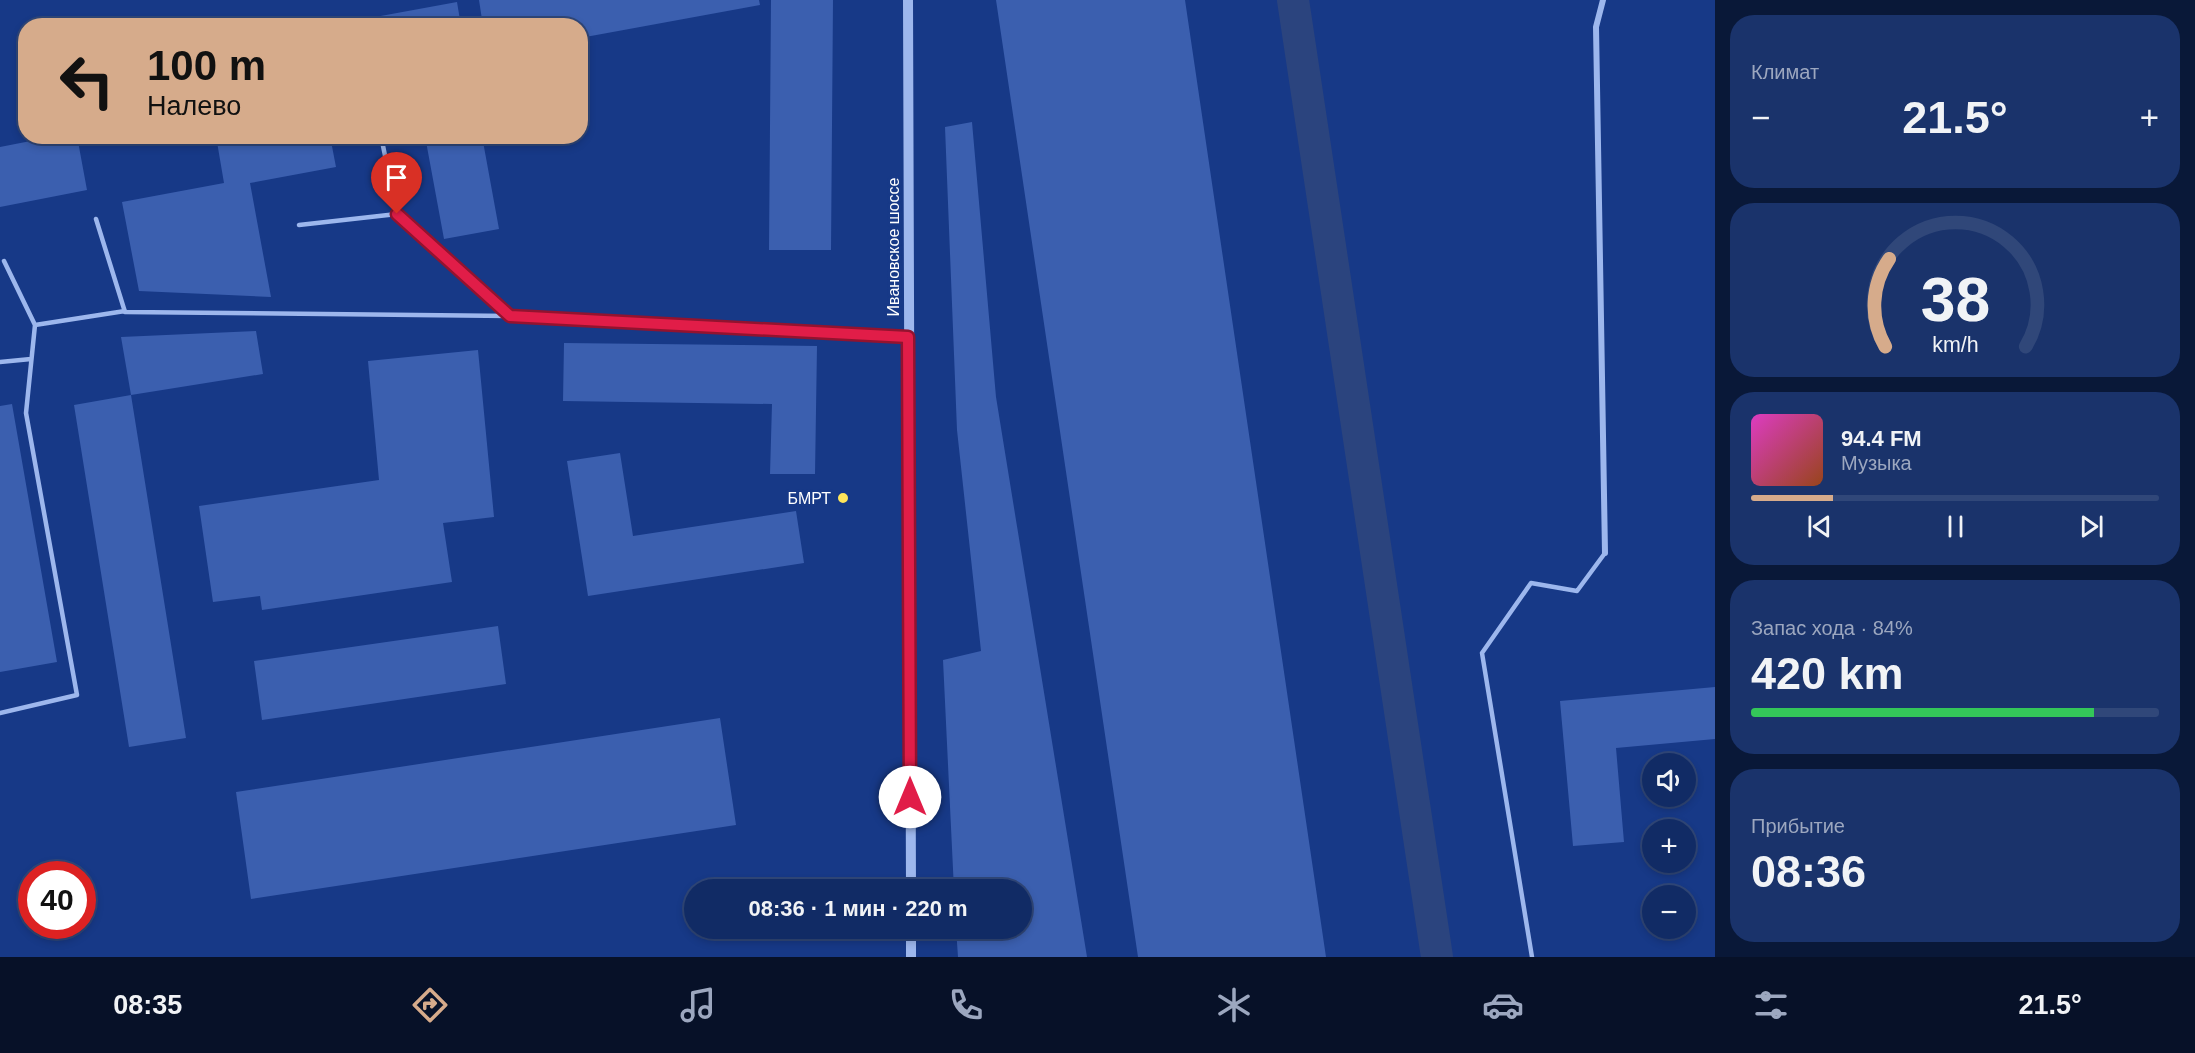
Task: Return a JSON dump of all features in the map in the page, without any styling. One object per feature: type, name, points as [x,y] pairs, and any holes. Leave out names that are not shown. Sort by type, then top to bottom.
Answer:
[{"type":"street","name":"Ивановское шоссе","points":[[908,0],[911,879]]},
{"type":"street","points":[[1603,0],[1596,27],[1605,553]]},
{"type":"street","points":[[911,939],[911,957]]},
{"type":"lane","points":[[383,144],[397,214],[510,316]]},
{"type":"lane","points":[[299,225],[397,214]]},
{"type":"lane","points":[[96,219],[125,311]]},
{"type":"lane","points":[[0,713],[77,694],[27,413],[35,325],[4,261]]},
{"type":"lane","points":[[35,325],[125,311],[510,316],[908,337]]},
{"type":"lane","points":[[0,362],[32,359]]},
{"type":"lane","points":[[1532,957],[1482,653],[1531,583],[1576,591],[1605,553]]},
{"type":"building","points":[[479,0],[759,0],[760,5],[588,37],[588,18],[482,18]]},
{"type":"building","points":[[771,0],[833,0],[831,250],[769,250]]},
{"type":"building","points":[[996,0],[1185,0],[1326,957],[1138,957]]},
{"type":"building","points":[[457,2],[460,18],[370,18]]},
{"type":"building","points":[[972,122],[996,397],[1087,957],[958,957],[957,939],[1032,939],[1032,879],[953,879],[943,660],[981,651],[957,430],[945,127]]},
{"type":"building","points":[[18,143],[78,144],[87,190],[0,207],[0,147]]},
{"type":"building","points":[[217,144],[332,144],[336,167],[250,183],[271,297],[139,291],[122,202],[224,183]]},
{"type":"building","points":[[426,144],[483,144],[499,229],[444,239]]},
{"type":"building","points":[[256,331],[263,374],[131,395],[121,337]]},
{"type":"building","points":[[564,343],[817,346],[815,474],[770,474],[772,404],[563,401]]},
{"type":"building","points":[[478,350],[494,517],[443,523],[452,582],[262,610],[260,596],[213,602],[199,506],[379,480],[368,361]]},
{"type":"building","points":[[131,395],[186,738],[129,747],[74,405]]},
{"type":"building","points":[[12,404],[57,662],[0,672],[0,406]]},
{"type":"building","points":[[620,453],[633,536],[796,511],[804,563],[588,596],[567,461]]},
{"type":"building","points":[[498,626],[506,684],[262,720],[254,661]]},
{"type":"building","points":[[1715,687],[1715,739],[1616,748],[1624,842],[1573,846],[1560,701]]},
{"type":"building","points":[[720,718],[736,825],[251,899],[236,792]]},
{"type":"waterway","points":[[1293,0],[1437,957]]},
{"type":"place","name":"БМРТ","points":[[843,498]]},
{"type":"route","points":[[397,214],[510,316],[908,337],[910,797]]}]
